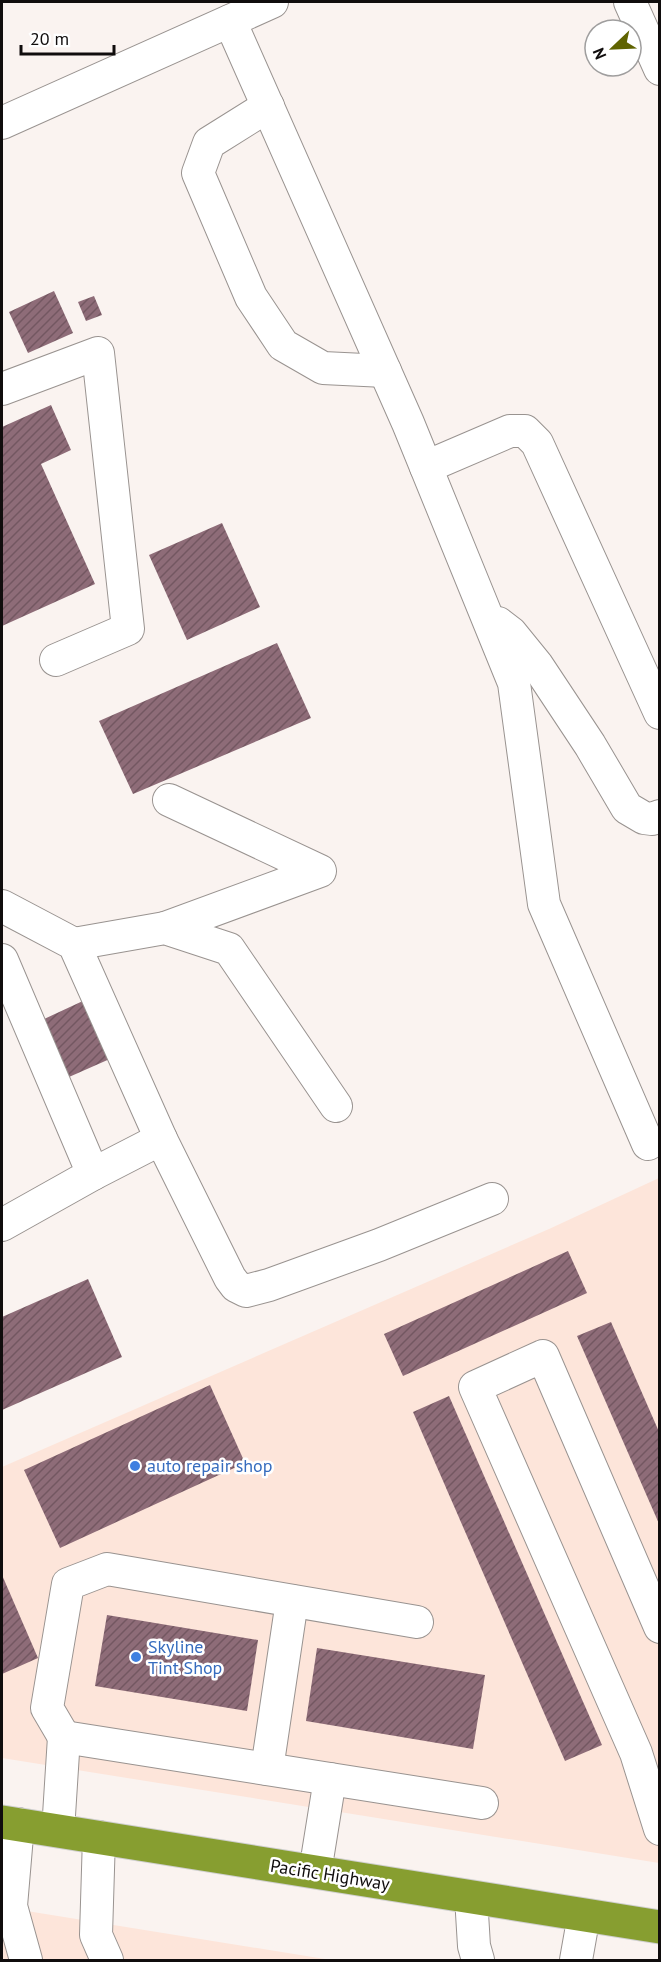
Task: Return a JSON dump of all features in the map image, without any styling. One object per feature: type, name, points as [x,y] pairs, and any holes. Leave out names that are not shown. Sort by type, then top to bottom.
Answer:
[{"type":"highway","name":"Pacific Highway","points":[[10,1823],[660,1927]]},
{"type":"street","points":[[2,123],[237,12],[272,2]]},
{"type":"street","points":[[630,2],[660,69]]},
{"type":"street","points":[[237,12],[268,106],[426,467],[514,683],[544,904],[648,1144]]},
{"type":"street","points":[[268,106],[209,143],[198,173],[251,297],[283,345],[323,368],[385,371]]},
{"type":"street","points":[[2,389],[98,353],[128,629],[56,660]]},
{"type":"street","points":[[426,467],[510,431],[525,431],[537,443],[660,713]]},
{"type":"street","points":[[489,623],[498,623],[511,633],[537,665],[590,745],[627,808],[644,818],[652,819],[660,816]]},
{"type":"street","points":[[2,906],[74,944],[165,928],[320,871],[169,800]]},
{"type":"street","points":[[165,928],[229,949],[336,1106]]},
{"type":"street","points":[[74,944],[162,1139],[236,1286],[246,1291],[268,1285],[379,1245],[492,1199]]},
{"type":"street","points":[[2,960],[93,1174]]},
{"type":"street","points":[[2,1225],[93,1174],[162,1139]]},
{"type":"street","points":[[660,1627],[543,1356],[476,1387],[648,1749],[660,1829]]},
{"type":"street","points":[[58,1831],[64,1737],[47,1708],[68,1584],[107,1569],[417,1623]]},
{"type":"street","points":[[267,1769],[292,1601]]},
{"type":"street","points":[[64,1737],[482,1803]]},
{"type":"street","points":[[315,1872],[330,1779]]},
{"type":"street","points":[[10,1823],[11,1906],[26,1960]]},
{"type":"street","points":[[99,1837],[96,1935],[107,1960]]},
{"type":"street","points":[[471,1897],[474,1946],[478,1960]]},
{"type":"street","points":[[576,1960],[584,1915]]},
{"type":"shaded area","points":[[659,1178],[659,1863],[2,1758],[2,1467],[549,1229]]},
{"type":"shaded area","points":[[2,1907],[331,1960],[2,1960]]},
{"type":"building","points":[[54,291],[73,333],[28,353],[9,312]]},
{"type":"building","points":[[94,296],[102,315],[86,321],[78,302]]},
{"type":"building","points":[[51,405],[71,450],[41,464],[95,584],[2,626],[2,427]]},
{"type":"building","points":[[222,523],[260,607],[187,640],[149,555]]},
{"type":"building","points":[[277,643],[311,718],[133,794],[99,721]]},
{"type":"building","points":[[85,1000],[112,1058],[69,1077],[42,1020]]},
{"type":"building","points":[[568,1251],[587,1293],[403,1376],[384,1334]]},
{"type":"building","points":[[88,1279],[122,1357],[2,1410],[2,1317]]},
{"type":"building","points":[[611,1322],[660,1434],[660,1526],[577,1336]]},
{"type":"building","name":"auto repair shop","points":[[210,1385],[245,1463],[60,1548],[24,1470]]},
{"type":"building","points":[[449,1396],[602,1745],[565,1761],[413,1412]]},
{"type":"building","points":[[2,1575],[38,1658],[2,1674]]},
{"type":"building","points":[[107,1615],[258,1640],[247,1711],[95,1686]]},
{"type":"building","points":[[317,1648],[485,1675],[473,1749],[306,1721]]},
{"type":"place","name":"auto repair shop","points":[[135,1466]]},
{"type":"place","name":"Skyline Tint Shop","points":[[136,1657]]}]
